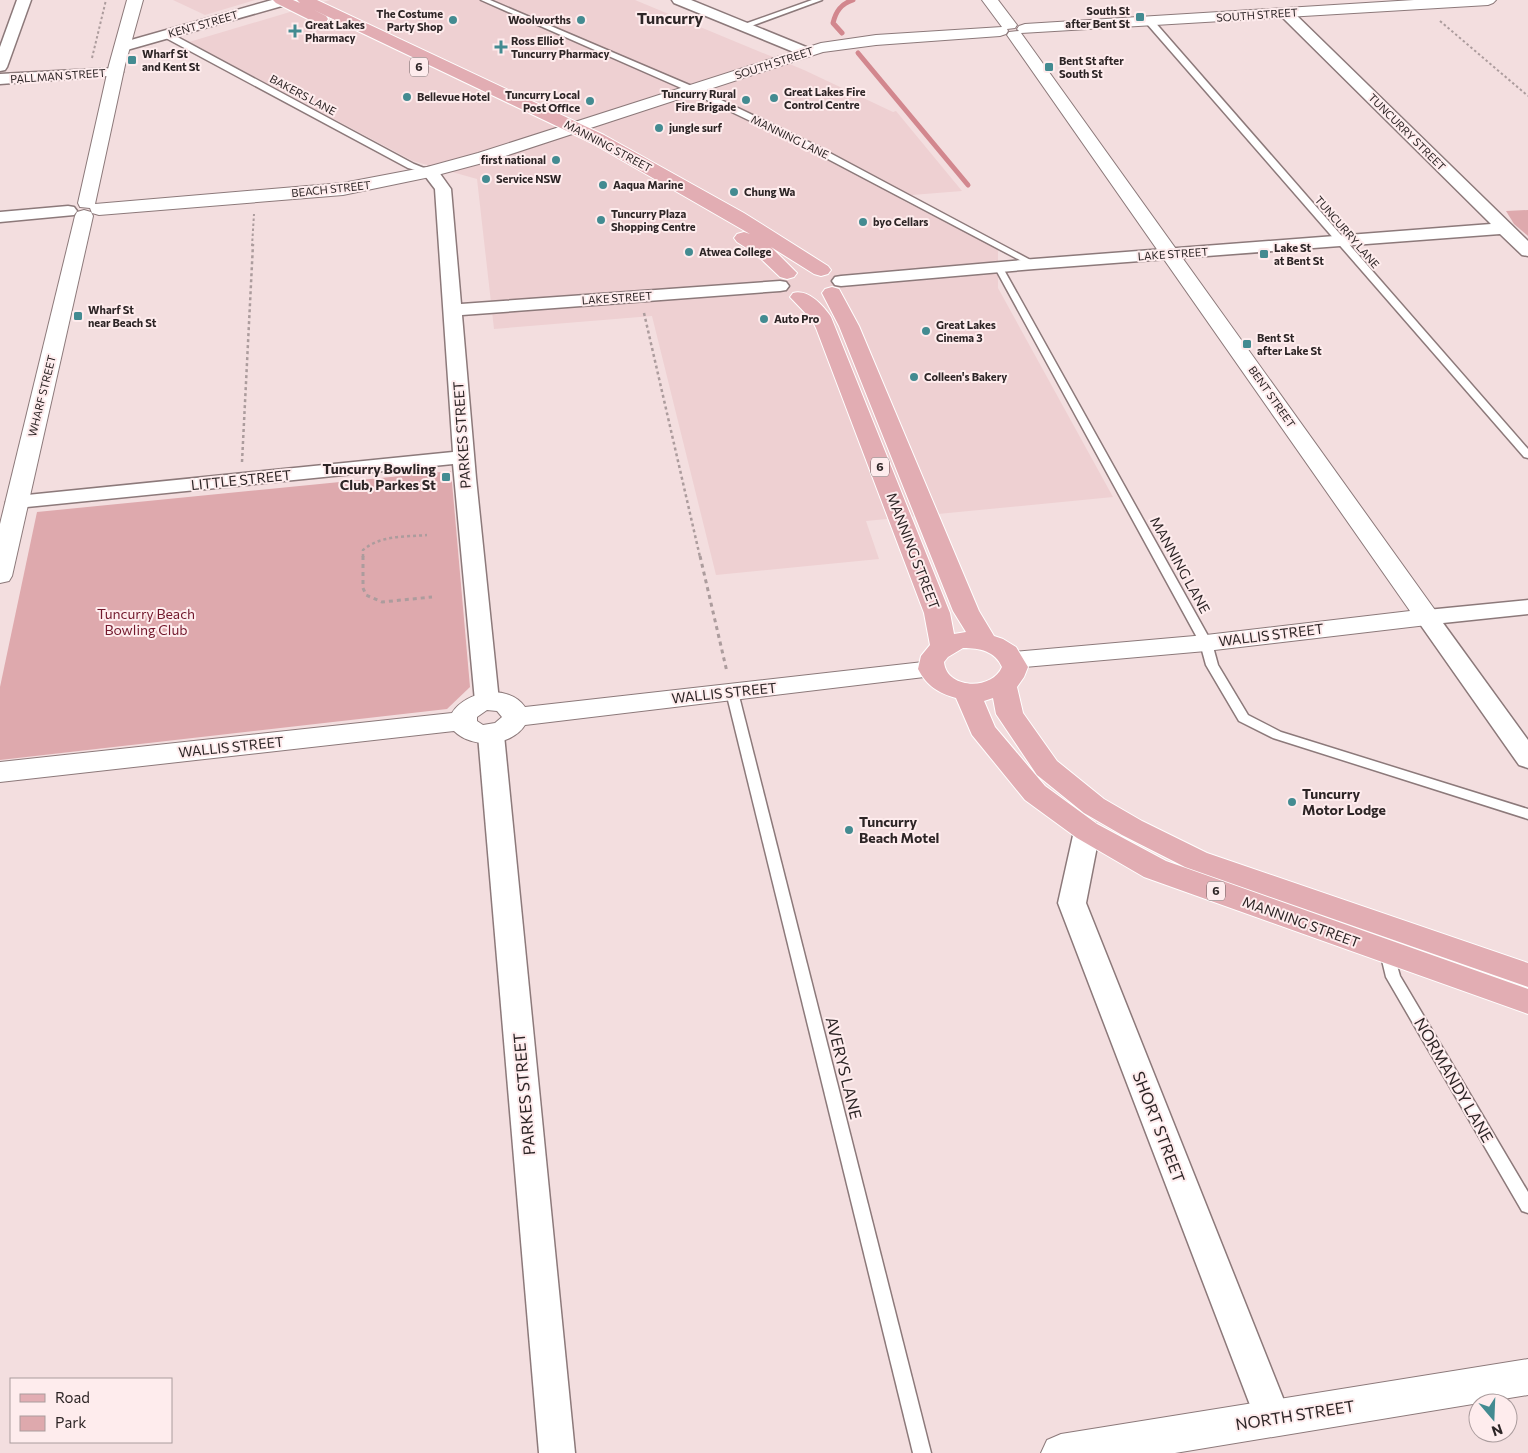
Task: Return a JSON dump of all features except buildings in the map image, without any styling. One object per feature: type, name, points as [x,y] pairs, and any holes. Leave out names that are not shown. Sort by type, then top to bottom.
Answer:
[{"type":"main road","name":"MANNING STREET","points":[[305,0],[575,127],[745,221],[822,270]]},
{"type":"main road","name":"MANNING STREET","points":[[283,1],[587,147],[757,245],[769,256],[789,285],[821,317],[826,328],[937,613],[937,658]]},
{"type":"main road","points":[[822,270],[804,269],[789,285],[817,297],[836,287]]},
{"type":"main road","name":"6","points":[[822,270],[834,274],[836,287]]},
{"type":"main road","name":"MANNING STREET","points":[[836,287],[850,326],[966,611],[984,641]]},
{"type":"main road","points":[[962,640],[984,641],[1002,649],[1008,673],[986,692],[967,692],[944,684],[936,677],[937,658],[962,640]]},
{"type":"main road","name":"MANNING STREET","points":[[1008,673],[1010,714],[1047,768],[1094,806],[1132,828],[1196,860],[1528,975]]},
{"type":"main road","name":"MANNING STREET","points":[[967,692],[982,729],[1035,793],[1087,831],[1155,870],[1528,1002]]},
{"type":"street","points":[[0,68],[24,0]]},
{"type":"street","name":"WHARF STREET","points":[[0,576],[134,0]]},
{"type":"street","points":[[678,0],[806,52]]},
{"type":"street","name":"BENT STREET","points":[[990,0],[1528,759]]},
{"type":"street","name":"SOUTH STREET","points":[[556,133],[806,52],[831,46],[876,40],[1012,30],[1488,0]]},
{"type":"street","name":"KENT STREET","points":[[122,47],[283,1]]},
{"type":"street","name":"TUNCURRY STREET","points":[[1286,13],[1528,251]]},
{"type":"street","name":"PALLMAN STREET","points":[[0,79],[116,72]]},
{"type":"street","name":"BEACH STREET","points":[[0,217],[343,189],[430,172],[556,133]]},
{"type":"street","name":"PARKES STREET","points":[[430,172],[443,189],[464,457],[487,701]]},
{"type":"street","name":"LAKE STREET","points":[[836,287],[1034,264],[1505,228]]},
{"type":"street","name":"LAKE STREET","points":[[453,310],[789,285]]},
{"type":"street","name":"LITTLE STREET","points":[[17,502],[464,457]]},
{"type":"street","name":"WALLIS STREET","points":[[1008,673],[1206,643],[1528,607]]},
{"type":"street","name":"WALLIS STREET","points":[[516,716],[732,692],[937,658]]},
{"type":"street","points":[[487,701],[496,701],[510,706],[516,716],[511,726],[506,730],[473,727],[467,711],[472,706],[487,701]]},
{"type":"street","name":"PARKES STREET","points":[[473,727],[557,1453]]},
{"type":"street","name":"WALLIS STREET","points":[[0,772],[473,727]]},
{"type":"street","name":"SHORT STREET","points":[[1087,831],[1072,903],[1273,1418]]},
{"type":"street","name":"NORTH STREET","points":[[1061,1453],[1528,1377]]},
{"type":"lane","name":"MANNING LANE","points":[[484,0],[691,89],[810,146],[1034,264]]},
{"type":"lane","points":[[743,26],[818,0]]},
{"type":"lane","name":"TUNCURRY LANE","points":[[1150,22],[1528,455]]},
{"type":"lane","name":"BAKERS LANE","points":[[167,35],[411,166],[430,172]]},
{"type":"lane","name":"MANNING LANE","points":[[1000,268],[1206,643],[1212,664],[1243,718],[1277,735],[1528,814]]},
{"type":"lane","name":"AVERYS LANE","points":[[732,692],[922,1453]]},
{"type":"lane","name":"NORMANDY LANE","points":[[1387,952],[1393,977],[1528,1206]]},
{"type":"path","points":[[92,58],[106,0]]},
{"type":"path","points":[[1421,4],[1528,96]]},
{"type":"path","points":[[241,480],[255,197]]},
{"type":"path","points":[[640,297],[732,692]]},
{"type":"path","points":[[428,535],[382,539],[370,543],[363,550],[363,588],[366,595],[382,602],[432,597]]},
{"type":"shaded area","points":[[173,0],[255,0],[205,15]]},
{"type":"shaded area","points":[[330,0],[635,0],[804,70],[893,112],[896,111],[962,191],[912,195],[900,199],[998,249],[998,288],[1113,497],[866,521],[879,559],[716,575],[652,316],[494,329],[477,179],[413,161],[189,42]]},
{"type":"green space","points":[[1528,210],[1528,236],[1514,224],[1506,211]]},
{"type":"green space","name":"Tuncurry Beach Bowling Club","points":[[451,471],[470,687],[447,709],[0,760],[0,687],[37,512]]},
{"type":"waterway","points":[[842,33],[833,23],[834,19],[842,6],[853,0]]},
{"type":"waterway","points":[[858,53],[968,185]]},
{"type":"place","name":"South St after Bent St","points":[[1140,17]]},
{"type":"place","name":"The Costume Party Shop","points":[[453,20]]},
{"type":"place","name":"Woolworths","points":[[581,20]]},
{"type":"place","name":"Great Lakes Pharmacy","points":[[295,31]]},
{"type":"place","name":"Ross Elliot Tuncurry Pharmacy","points":[[501,47]]},
{"type":"place","name":"Wharf St and Kent St","points":[[132,60]]},
{"type":"place","name":"Bent St after South St","points":[[1049,67]]},
{"type":"place","name":"Bellevue Hotel","points":[[407,97]]},
{"type":"place","name":"Great Lakes Fire Control Centre","points":[[774,98]]},
{"type":"place","name":"Tuncurry Rural Fire Brigade","points":[[746,100]]},
{"type":"place","name":"Tuncurry Local Post Office","points":[[590,101]]},
{"type":"place","name":"jungle surf","points":[[659,128]]},
{"type":"place","name":"first national","points":[[556,160]]},
{"type":"place","name":"Service NSW","points":[[486,179]]},
{"type":"place","name":"Aaqua Marine","points":[[603,185]]},
{"type":"place","name":"Chung Wa","points":[[734,192]]},
{"type":"place","name":"Tuncurry Plaza Shopping Centre","points":[[601,220]]},
{"type":"place","name":"byo Cellars","points":[[863,222]]},
{"type":"place","name":"Atwea College","points":[[689,252]]},
{"type":"place","name":"Lake St at Bent St","points":[[1264,254]]},
{"type":"place","name":"Wharf St near Beach St","points":[[78,316]]},
{"type":"place","name":"Auto Pro","points":[[764,319]]},
{"type":"place","name":"Great Lakes Cinema 3","points":[[926,331]]},
{"type":"place","name":"Bent St after Lake St","points":[[1247,344]]},
{"type":"place","name":"Colleen's Bakery","points":[[914,377]]},
{"type":"place","name":"Tuncurry Bowling Club, Parkes St","points":[[446,477]]},
{"type":"place","name":"Tuncurry Motor Lodge","points":[[1292,802]]},
{"type":"place","name":"Tuncurry Beach Motel","points":[[849,830]]},
{"type":"district","name":"Tuncurry","points":[[670,18]]}]
